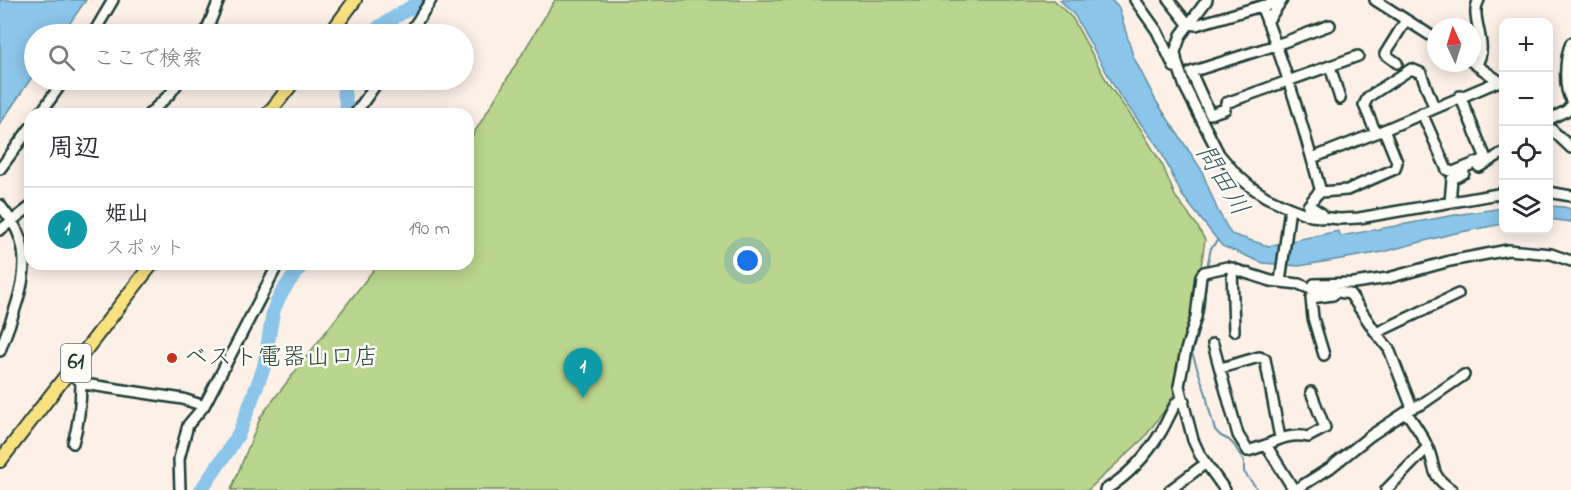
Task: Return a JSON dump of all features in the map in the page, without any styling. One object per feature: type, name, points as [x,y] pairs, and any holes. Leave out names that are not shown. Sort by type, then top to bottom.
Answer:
[{"type":"main road","points":[[337,24],[355,0]]},
{"type":"main road","points":[[273,108],[287,90]]},
{"type":"main road","name":"61","points":[[0,461],[147,270]]},
{"type":"street","points":[[99,24],[113,0]]},
{"type":"street","points":[[209,24],[219,0]]},
{"type":"street","points":[[415,24],[431,0]]},
{"type":"street","points":[[1135,0],[1157,31],[1176,72],[1179,71]]},
{"type":"street","points":[[1169,0],[1188,24],[1196,25],[1261,6],[1280,3]]},
{"type":"street","points":[[1176,10],[1183,0]]},
{"type":"street","points":[[1207,0],[1181,35],[1175,52],[1179,71],[1200,118],[1226,163],[1251,187],[1266,197],[1289,211],[1311,216],[1359,218],[1499,194]]},
{"type":"street","points":[[1375,0],[1427,33]]},
{"type":"street","points":[[1477,18],[1475,8],[1479,0]]},
{"type":"street","points":[[1267,22],[1280,3]]},
{"type":"street","points":[[1261,6],[1288,81],[1321,192]]},
{"type":"street","points":[[1397,63],[1385,54],[1406,20]]},
{"type":"street","points":[[1330,25],[1191,72],[1210,114],[1225,109],[1226,103],[1358,56]]},
{"type":"street","points":[[1571,44],[1566,55],[1567,94],[1571,100]]},
{"type":"street","points":[[1330,66],[1340,99]]},
{"type":"street","points":[[1481,68],[1499,82]]},
{"type":"street","points":[[1321,218],[1321,213],[1308,207],[1317,194],[1347,190],[1395,169],[1397,162],[1364,105],[1368,97],[1411,69],[1421,73],[1434,107]]},
{"type":"street","points":[[1312,158],[1460,96],[1499,84]]},
{"type":"street","points":[[44,108],[57,90]]},
{"type":"street","points":[[155,108],[173,90]]},
{"type":"street","points":[[359,108],[372,90]]},
{"type":"street","points":[[1422,113],[1447,170],[1454,172],[1483,160],[1485,156],[1460,96]]},
{"type":"street","points":[[1553,118],[1571,106]]},
{"type":"street","points":[[1553,131],[1571,148]]},
{"type":"street","points":[[0,170],[24,136]]},
{"type":"street","points":[[1450,202],[1452,179],[1499,154]]},
{"type":"street","points":[[1553,193],[1571,196]]},
{"type":"street","points":[[0,205],[19,234],[24,266],[22,284],[0,351]]},
{"type":"street","points":[[1280,280],[1289,211]]},
{"type":"street","points":[[0,230],[24,212]]},
{"type":"street","points":[[1299,285],[1354,283],[1388,278],[1450,261],[1508,250],[1551,254],[1571,261]]},
{"type":"street","points":[[1227,268],[1234,331]]},
{"type":"street","points":[[1225,490],[1200,455],[1193,440],[1179,386],[1186,350],[1196,317],[1201,276],[1204,272],[1227,268],[1311,289],[1350,294],[1389,350],[1410,411],[1428,449],[1433,469],[1442,483],[1452,490]]},
{"type":"street","points":[[180,490],[179,459],[188,425],[204,406],[275,270]]},
{"type":"street","points":[[1324,355],[1313,318],[1311,298],[1336,295],[1339,291]]},
{"type":"street","points":[[1376,333],[1458,294]]},
{"type":"street","points":[[1213,344],[1238,435],[1248,451],[1280,438],[1302,435],[1308,437],[1325,429],[1311,392]]},
{"type":"street","points":[[1221,368],[1259,357],[1266,360],[1280,438]]},
{"type":"street","points":[[68,372],[84,384],[183,399],[204,406]]},
{"type":"street","points":[[1266,445],[1295,490],[1330,468],[1377,430],[1422,404],[1464,375]]},
{"type":"street","points":[[73,443],[81,403],[81,382]]},
{"type":"street","points":[[1105,490],[1116,483],[1140,460],[1160,434],[1177,402],[1184,400]]},
{"type":"street","points":[[1386,490],[1428,449]]},
{"type":"street","points":[[1170,490],[1206,463]]},
{"type":"green space","points":[[555,0],[1054,0],[1073,19],[1110,87],[1140,128],[1163,166],[1175,196],[1205,240],[1194,314],[1183,343],[1173,399],[1144,438],[1088,490],[231,490],[261,416],[373,270],[474,270],[474,133]]},
{"type":"water","points":[[0,0],[86,0],[69,24],[24,24],[24,89],[0,124]]},
{"type":"water","points":[[1060,0],[1111,0],[1119,8],[1133,56],[1156,101],[1201,169],[1217,209],[1231,234],[1268,246],[1338,231],[1341,236],[1499,209],[1499,225],[1451,234],[1383,252],[1299,266],[1263,263],[1222,246],[1182,195],[1159,148],[1118,93],[1075,16]]},
{"type":"water","points":[[1553,206],[1571,209],[1571,222],[1553,220]]},
{"type":"waterway","points":[[384,24],[420,0]]},
{"type":"waterway","points":[[344,90],[347,108]]},
{"type":"waterway","points":[[1207,267],[1211,248],[1218,240]]},
{"type":"waterway","points":[[201,490],[239,433],[264,367],[273,312],[282,293],[298,270]]},
{"type":"waterway","points":[[1206,276],[1204,309],[1192,353],[1215,430],[1234,445],[1244,461],[1244,472],[1258,490]]},
{"type":"place","name":"ベスト電器山口店","points":[[172,358]]},
{"type":"place","name":"姫山","points":[[583,398]]},
{"type":"water label","name":"問田川","points":[[1221,181]]}]
